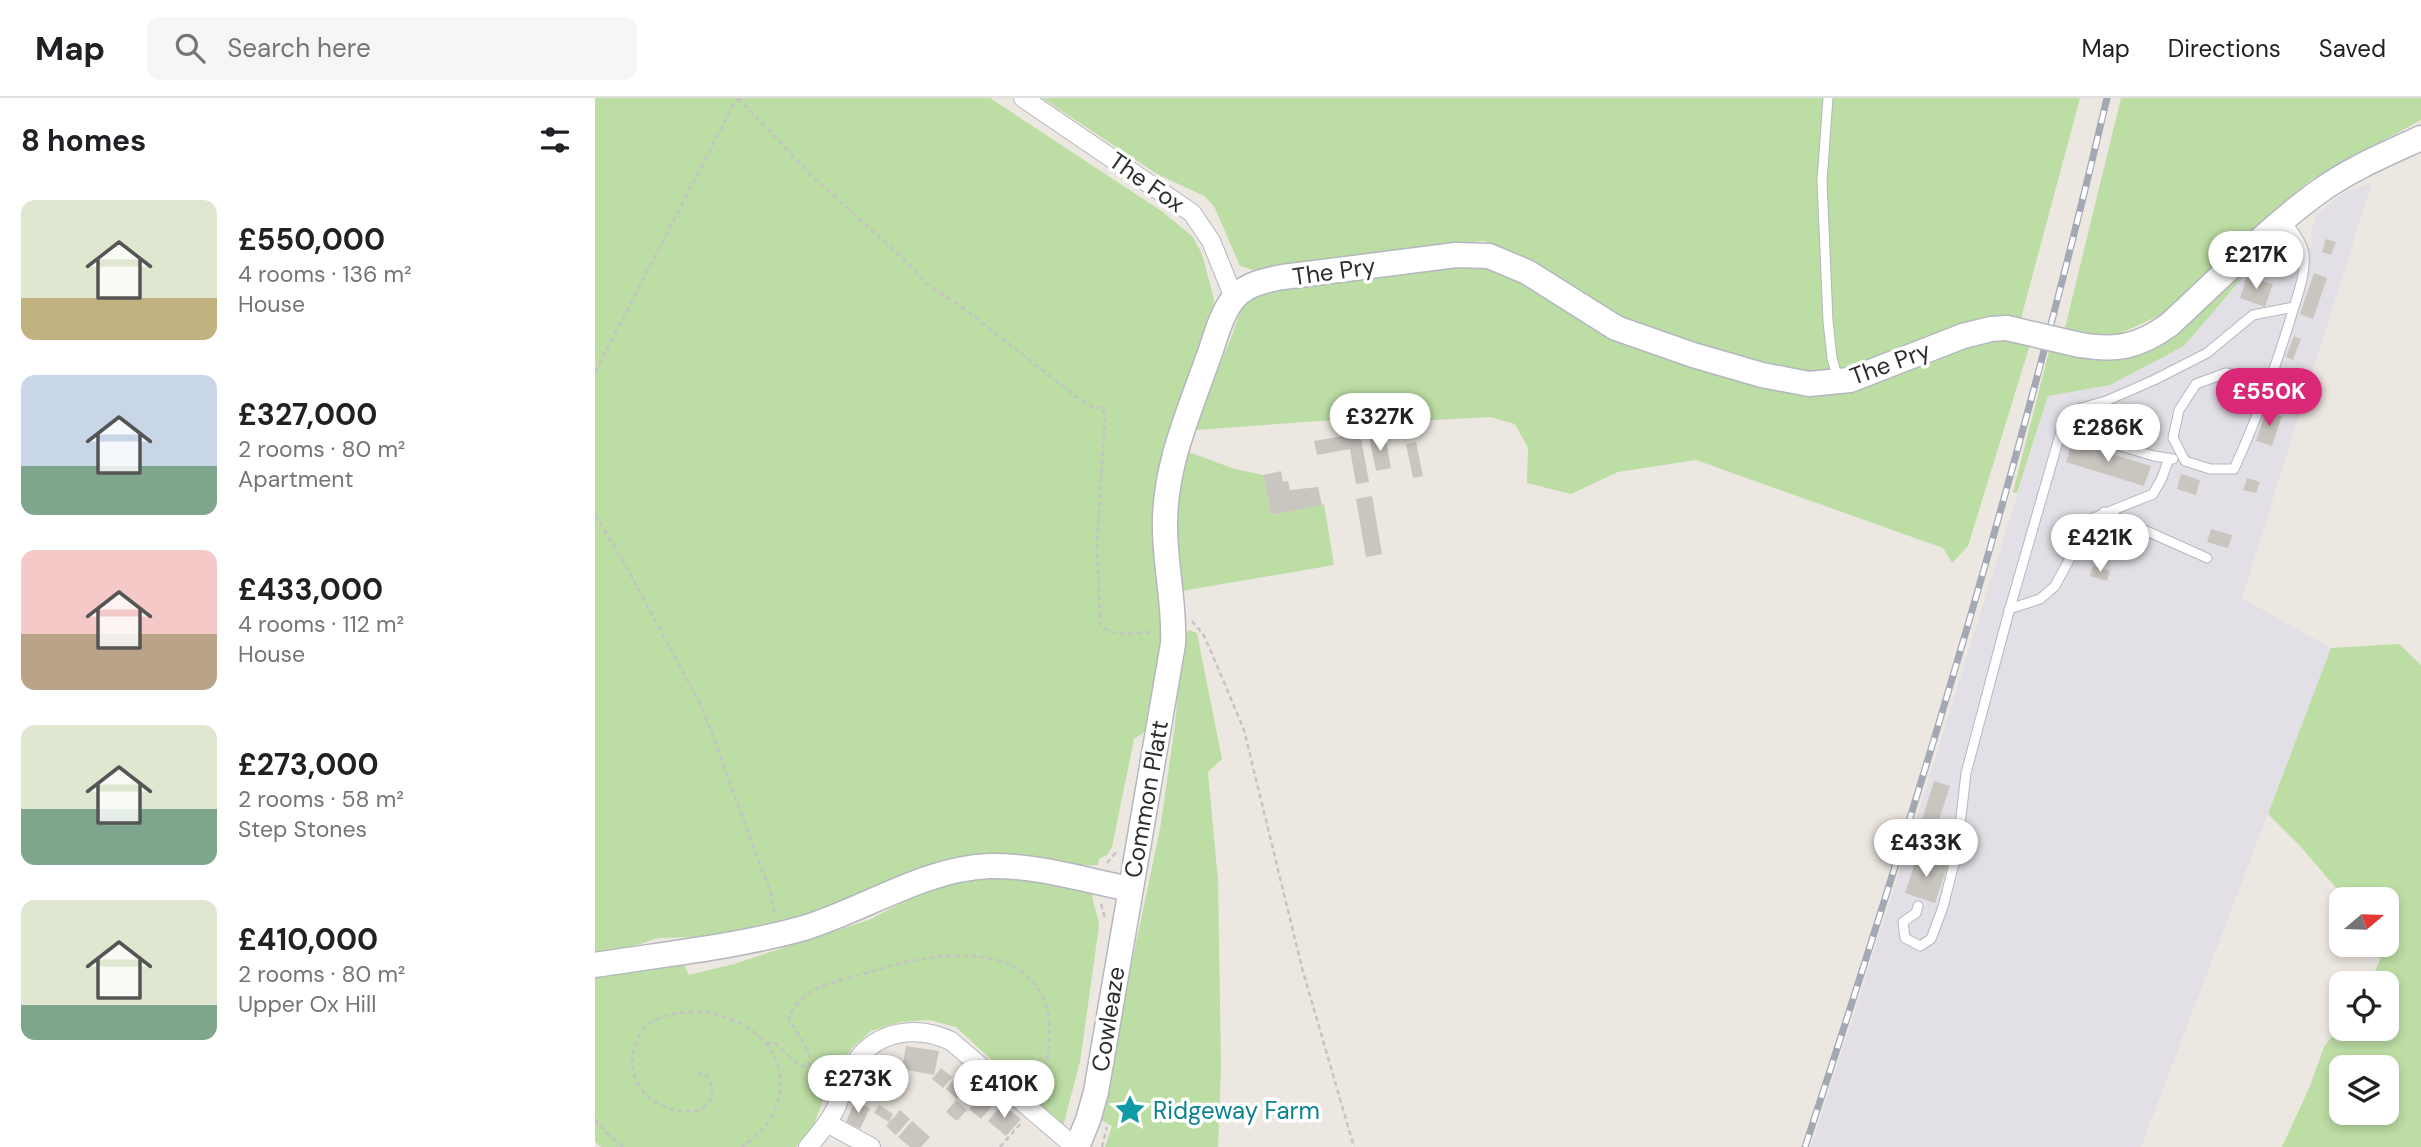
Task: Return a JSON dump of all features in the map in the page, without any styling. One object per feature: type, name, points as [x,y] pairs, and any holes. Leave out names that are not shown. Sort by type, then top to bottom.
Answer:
[{"type":"main road","name":"The Pry","points":[[1234,298],[1251,286],[1283,277],[1457,255],[1489,256],[1527,272],[1616,328],[1762,375],[1809,384],[1838,382],[1866,375],[1963,336],[1991,328],[2007,328],[2080,345],[2113,349],[2153,337],[2169,326],[2318,192],[2342,177],[2421,138]]},
{"type":"main road","name":"Common Platt","points":[[595,965],[714,947],[778,934],[841,915],[927,878],[965,869],[1012,866],[1130,889],[1174,623],[1165,526],[1170,473],[1179,439],[1223,317],[1234,298]]},
{"type":"main road","name":"Cowleaze","points":[[1076,1147],[1088,1120],[1095,1092],[1130,889]]},
{"type":"street","name":"The Fox","points":[[1023,98],[1192,213],[1211,241],[1234,298]]},
{"type":"street","points":[[808,1147],[827,1123],[842,1096],[848,1075],[862,1053],[890,1036],[917,1031],[937,1034],[951,1041],[1076,1147]]},
{"type":"street","points":[[827,1123],[871,1147]]},
{"type":"lane","points":[[1828,98],[1822,181],[1828,321],[1838,382]]},
{"type":"lane","points":[[2084,435],[2210,469],[2234,469],[2254,425],[2303,277],[2304,251],[2285,219]]},
{"type":"lane","points":[[1918,906],[1916,913],[1903,922],[1905,938],[1920,946],[1931,939],[1943,907],[1957,852],[1966,773],[2061,431],[2074,410],[2106,401],[2207,353],[2253,315],[2294,307]]},
{"type":"lane","points":[[2185,461],[2173,438],[2179,410],[2196,384],[2226,373],[2269,382]]},
{"type":"lane","points":[[2010,609],[2040,600],[2055,586],[2091,519],[2153,494],[2169,458]]},
{"type":"lane","points":[[2104,513],[2207,558]]},
{"type":"path","points":[[595,372],[737,98],[813,177],[905,260],[926,285],[966,310],[1074,395],[1094,408],[1103,407],[1105,416],[1097,544],[1100,624],[1103,629],[1113,632],[1132,634],[1154,631],[1164,635],[1174,623],[1195,622],[1203,634],[1244,730],[1299,957],[1354,1147]]},
{"type":"path","points":[[595,515],[702,707],[771,894],[778,934]]},
{"type":"path","points":[[767,1044],[776,1044],[796,1063],[806,1067],[810,1065],[809,1052],[789,1020],[790,1013],[812,992],[895,963],[950,954],[997,959],[1018,967],[1032,979],[1042,995],[1050,1035],[1049,1055],[1032,1111],[1000,1147]]},
{"type":"path","points":[[697,1073],[707,1076],[711,1084],[711,1099],[707,1106],[695,1112],[681,1112],[665,1108],[652,1100],[637,1082],[632,1065],[633,1050],[639,1036],[655,1019],[665,1014],[704,1012],[745,1026],[767,1044],[778,1064],[782,1089],[769,1122],[742,1147]]},
{"type":"path","points":[[595,1119],[624,1147]]},
{"type":"shaded area","points":[[2372,182],[2242,598],[2331,648],[2141,1147],[1811,1147],[2048,396],[2110,385],[2271,244],[2296,255],[2312,247],[2311,231],[2316,215],[2341,194]]},
{"type":"green space","points":[[595,98],[990,98],[1163,212],[1193,237],[1202,254],[1214,299],[1212,334],[1156,539],[1162,651],[1145,732],[1134,739],[1112,847],[1108,854],[1099,859],[1098,865],[1074,866],[1022,857],[862,896],[734,936],[658,938],[595,954]]},
{"type":"green space","points":[[1042,98],[2080,98],[2020,322],[1851,368],[1816,373],[1759,366],[1624,321],[1563,286],[1518,254],[1484,241],[1253,270],[1240,266],[1214,206],[1204,196],[1157,174]]},
{"type":"green space","points":[[2121,98],[2421,98],[2421,120],[2312,179],[2272,213],[2180,306],[2117,335],[2064,332]]},
{"type":"green space","points":[[2271,244],[2184,346],[2110,385],[2048,396],[2017,493],[2013,492],[2051,344],[2146,346]]},
{"type":"green space","points":[[1475,261],[1778,385],[1984,339],[2032,338],[1968,546],[1952,563],[1943,548],[1696,460],[1618,472],[1571,494],[1527,483],[1528,448],[1515,424],[1490,417],[1332,420],[1195,430],[1243,302],[1263,290]]},
{"type":"green space","points":[[1186,451],[1235,469],[1263,475],[1271,515],[1324,504],[1334,565],[1182,591],[1177,560],[1175,506]]},
{"type":"green space","points":[[1189,630],[1197,633],[1222,759],[1208,772],[1218,881],[1221,1068],[1218,1147],[1105,1147],[1112,1126],[1099,1119],[1160,829],[1184,635]]},
{"type":"green space","points":[[2399,644],[2421,665],[2421,1147],[2282,1147],[2329,1040],[2399,1041],[2399,971],[2375,971],[2381,957],[2399,957],[2399,887],[2336,887],[2268,814],[2331,648]]},
{"type":"green space","points":[[997,873],[1092,892],[1099,926],[1080,1062],[1063,1126],[956,1027],[929,1020],[900,1022],[871,1031],[851,1049],[829,1083],[814,1125],[796,1147],[601,1147],[595,1142],[595,974],[683,963],[689,975],[734,964],[869,920],[941,882]]},
{"type":"building","points":[[2326,239],[2336,242],[2331,255],[2322,252]]},
{"type":"building","points":[[2314,273],[2327,278],[2313,319],[2300,314]]},
{"type":"building","points":[[2247,276],[2273,284],[2265,307],[2240,298]]},
{"type":"building","points":[[2294,336],[2301,339],[2293,360],[2286,357]]},
{"type":"building","points":[[2266,410],[2282,416],[2272,446],[2256,441]]},
{"type":"building","points":[[1360,433],[1369,482],[1356,484],[1350,449],[1317,455],[1314,441]]},
{"type":"building","points":[[1385,435],[1391,468],[1376,471],[1369,437]]},
{"type":"building","points":[[1416,442],[1423,476],[1413,478],[1406,444]]},
{"type":"building","points":[[2072,442],[2151,466],[2144,486],[2066,462]]},
{"type":"building","points":[[1281,471],[1283,482],[1288,481],[1290,490],[1318,487],[1322,505],[1271,515],[1263,475]]},
{"type":"building","points":[[2181,474],[2200,480],[2196,495],[2177,489]]},
{"type":"building","points":[[2247,478],[2260,482],[2256,493],[2243,490]]},
{"type":"building","points":[[1372,496],[1382,554],[1366,557],[1356,499]]},
{"type":"building","points":[[2211,529],[2232,535],[2228,548],[2207,542]]},
{"type":"building","points":[[2093,566],[2110,571],[2107,581],[2090,576]]},
{"type":"building","points":[[1934,781],[1950,786],[1929,851],[1914,846]]},
{"type":"building","points":[[1918,854],[1948,864],[1935,903],[1905,893]]},
{"type":"building","points":[[906,1046],[939,1051],[934,1075],[902,1069]]},
{"type":"building","points":[[877,1064],[892,1078],[876,1096],[860,1081]]},
{"type":"building","points":[[941,1068],[952,1077],[943,1088],[932,1079]]},
{"type":"building","points":[[962,1069],[974,1079],[957,1099],[946,1089]]},
{"type":"building","points":[[986,1090],[997,1100],[981,1119],[969,1109]]},
{"type":"building","points":[[956,1100],[967,1110],[957,1121],[946,1112]]},
{"type":"building","points":[[855,1101],[870,1108],[860,1129],[846,1122]]},
{"type":"building","points":[[1002,1104],[1021,1119],[1006,1136],[988,1121]]},
{"type":"building","points":[[879,1105],[893,1114],[889,1122],[874,1113]]},
{"type":"building","points":[[900,1110],[910,1119],[896,1135],[886,1126]]},
{"type":"building","points":[[912,1121],[930,1137],[921,1147],[910,1147],[898,1137]]},
{"type":"railway","points":[[1805,1147],[1889,887],[1968,626],[2041,363],[2107,98]]},
{"type":"place","name":"Ridgeway Farm","points":[[1130,1110]]}]
